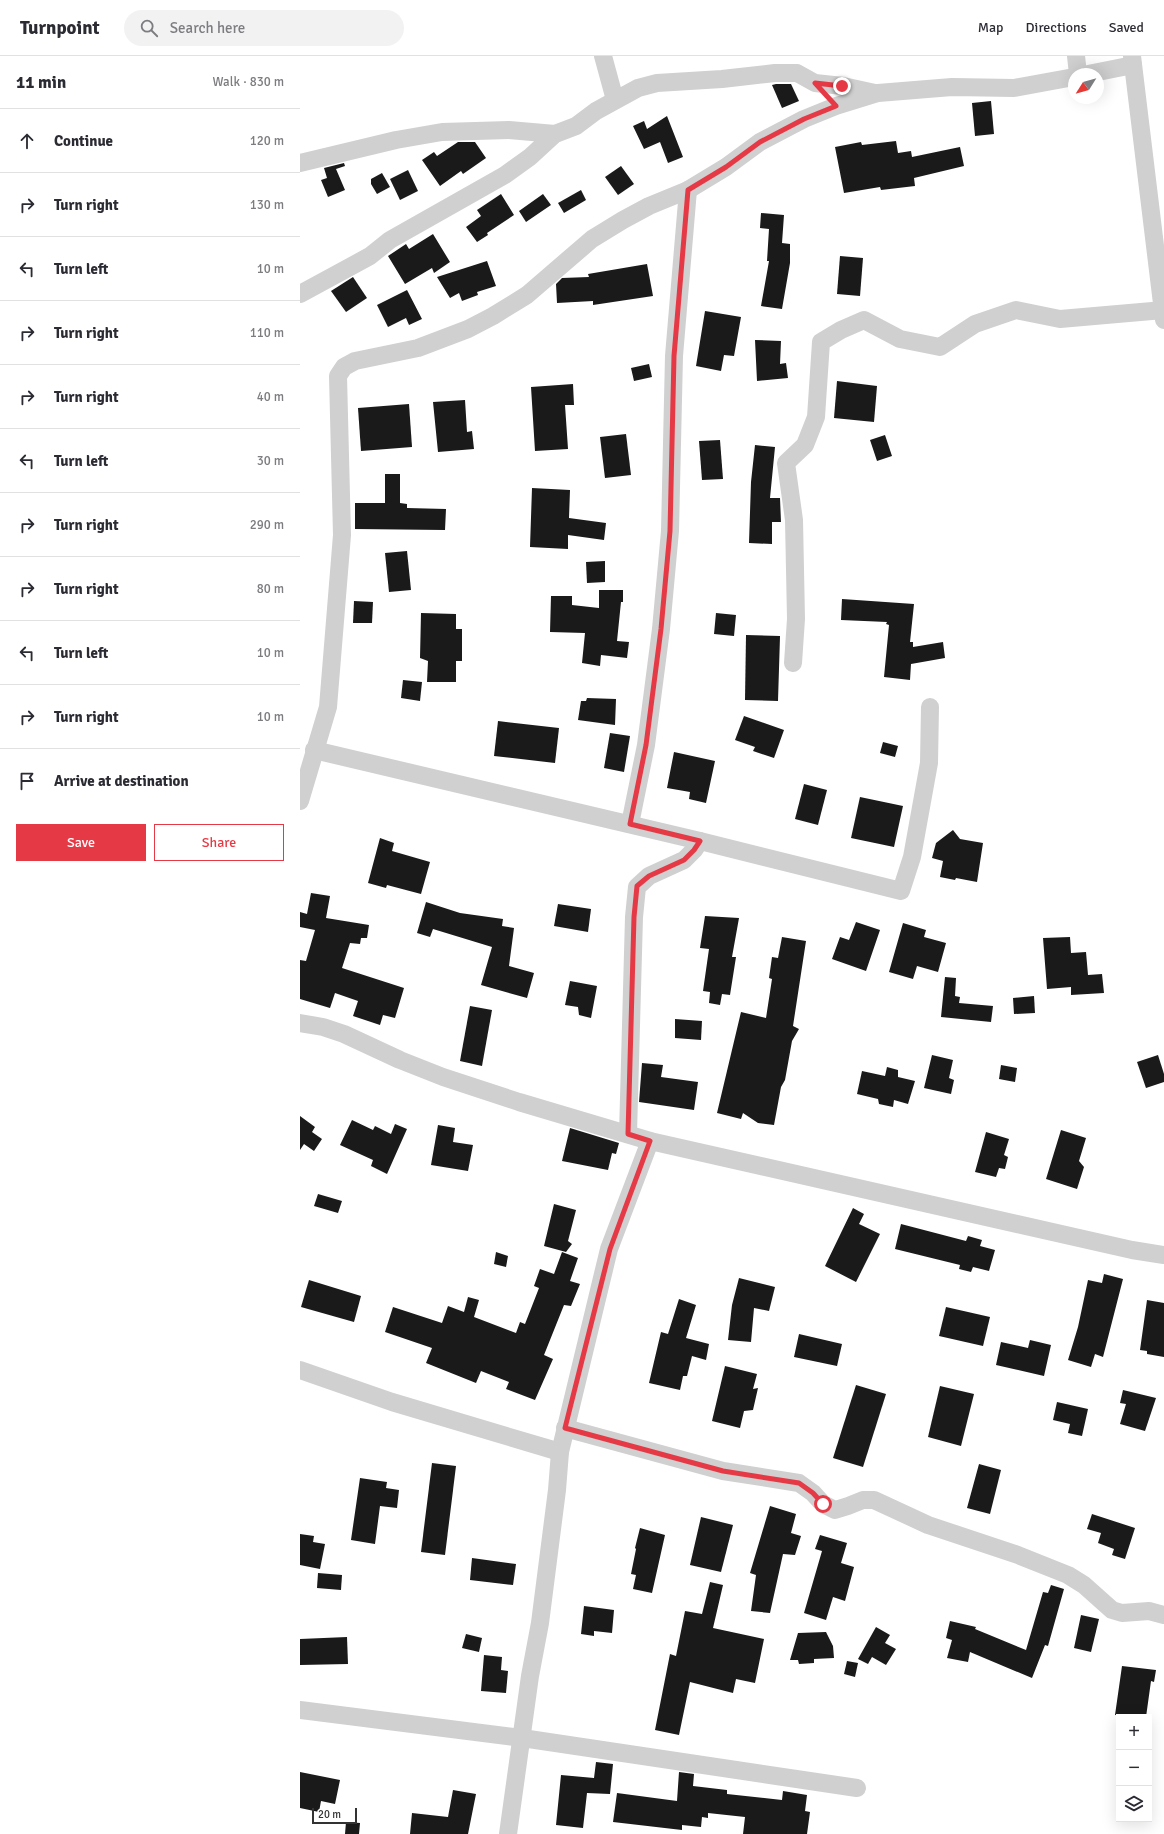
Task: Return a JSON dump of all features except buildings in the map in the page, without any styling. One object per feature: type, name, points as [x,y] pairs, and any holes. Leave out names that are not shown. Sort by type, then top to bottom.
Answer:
[{"type":"street","points":[[603,56],[615,100]]},
{"type":"street","points":[[1076,56],[1077,68]]},
{"type":"street","points":[[793,663],[796,619],[794,520],[786,463],[805,445],[816,418],[821,342],[841,330],[864,320],[900,339],[940,347],[975,324],[1016,310],[1060,318],[1164,313],[1132,61],[1104,69]]},
{"type":"street","points":[[300,294],[370,256],[390,240],[505,175],[530,157],[555,134],[576,126],[596,111],[638,88],[657,82],[722,79],[775,73],[797,73],[815,83],[836,106]]},
{"type":"street","points":[[301,791],[328,707],[342,535],[338,376],[344,367],[356,362],[418,348],[468,329],[493,316],[527,295],[592,239],[648,206],[688,190],[726,167],[760,142],[804,119],[836,106],[878,93],[952,87],[1014,88],[1068,78]]},
{"type":"street","points":[[815,83],[842,86],[878,93]]},
{"type":"street","points":[[300,163],[396,140],[442,132],[509,130],[555,134]]},
{"type":"street","points":[[630,824],[646,745],[661,629],[670,531],[674,356],[688,190]]},
{"type":"street","points":[[314,750],[630,824],[901,891],[912,857],[929,763],[930,707]]},
{"type":"street","points":[[628,1134],[634,917],[637,886],[649,876],[684,860],[694,850],[700,841]]},
{"type":"street","points":[[300,1023],[323,1027],[344,1034],[400,1060],[443,1077],[519,1102],[650,1141],[1132,1250],[1164,1255]]},
{"type":"street","points":[[508,1834],[547,1571],[560,1452],[610,1249],[650,1141]]},
{"type":"street","points":[[300,1370],[392,1402],[560,1452]]},
{"type":"street","points":[[565,1428],[723,1471],[799,1483],[813,1493],[823,1504],[835,1510],[863,1500],[874,1500],[928,1525],[1018,1555],[1068,1575],[1084,1585],[1112,1610],[1122,1612],[1149,1611],[1164,1616]]},
{"type":"street","points":[[300,1710],[522,1738],[857,1788]]},
{"type":"route","points":[[823,1504],[813,1493],[799,1483],[723,1471],[565,1428],[610,1249],[650,1141],[628,1134],[634,917],[637,886],[649,876],[684,860],[694,850],[700,841],[630,824],[646,745],[661,629],[670,531],[674,356],[688,190],[726,167],[760,142],[804,119],[836,106],[815,83],[842,86]]}]
